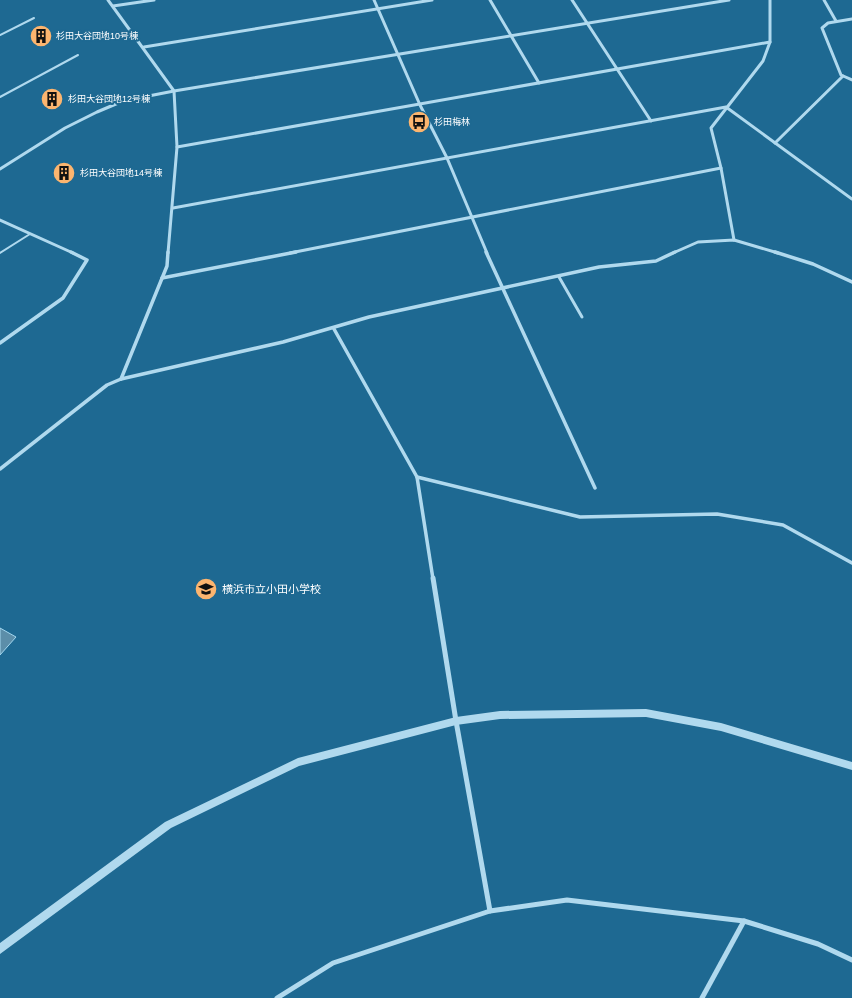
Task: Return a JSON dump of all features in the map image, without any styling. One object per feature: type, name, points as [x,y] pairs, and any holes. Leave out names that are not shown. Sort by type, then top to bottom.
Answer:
[{"type":"street","points":[[108,0],[144,46],[174,91],[177,147],[167,266],[121,379]]},
{"type":"street","points":[[113,6],[154,0]]},
{"type":"street","points":[[374,0],[420,105],[447,158],[472,219],[595,488]]},
{"type":"street","points":[[144,46],[432,0]]},
{"type":"street","points":[[490,0],[539,83]]},
{"type":"street","points":[[572,0],[651,121]]},
{"type":"street","points":[[0,169],[65,128],[124,101],[174,91],[729,0]]},
{"type":"street","points":[[734,240],[712,128],[726,107],[763,60],[770,42],[770,0]]},
{"type":"street","points":[[824,0],[836,21]]},
{"type":"street","points":[[852,19],[828,23],[822,28],[841,75],[852,80]]},
{"type":"street","points":[[177,147],[770,42]]},
{"type":"street","points":[[775,142],[843,76]]},
{"type":"street","points":[[173,208],[726,107],[852,199]]},
{"type":"street","points":[[162,278],[472,219],[721,168]]},
{"type":"street","points":[[0,220],[87,260],[63,298],[0,343]]},
{"type":"street","points":[[0,469],[107,385],[121,379],[334,329],[369,317],[559,277],[599,267],[656,261],[698,242],[734,240],[813,264],[852,282]]},
{"type":"street","points":[[334,329],[417,477],[456,721],[490,911]]},
{"type":"street","points":[[417,477],[580,517],[717,514],[783,525],[852,563]]},
{"type":"street","points":[[0,949],[168,825],[298,762],[456,721],[500,715],[646,713],[721,727],[852,766]]},
{"type":"street","points":[[276,998],[333,963],[490,911],[567,900],[744,921],[818,944],[852,960]]},
{"type":"street","points":[[702,998],[744,921]]},
{"type":"lane","points":[[0,35],[34,18]]},
{"type":"lane","points":[[0,97],[78,54]]},
{"type":"lane","points":[[0,253],[30,234]]},
{"type":"lane","points":[[559,277],[582,317]]},
{"type":"water","points":[[0,628],[16,637],[0,655]]},
{"type":"place","name":"杉田大谷団地10号棟","points":[[41,36]]},
{"type":"place","name":"杉田大谷団地12号棟","points":[[52,99]]},
{"type":"place","name":"杉田梅林","points":[[419,122]]},
{"type":"place","name":"杉田大谷団地14号棟","points":[[64,173]]},
{"type":"place","name":"横浜市立小田小学校","points":[[206,589]]}]
